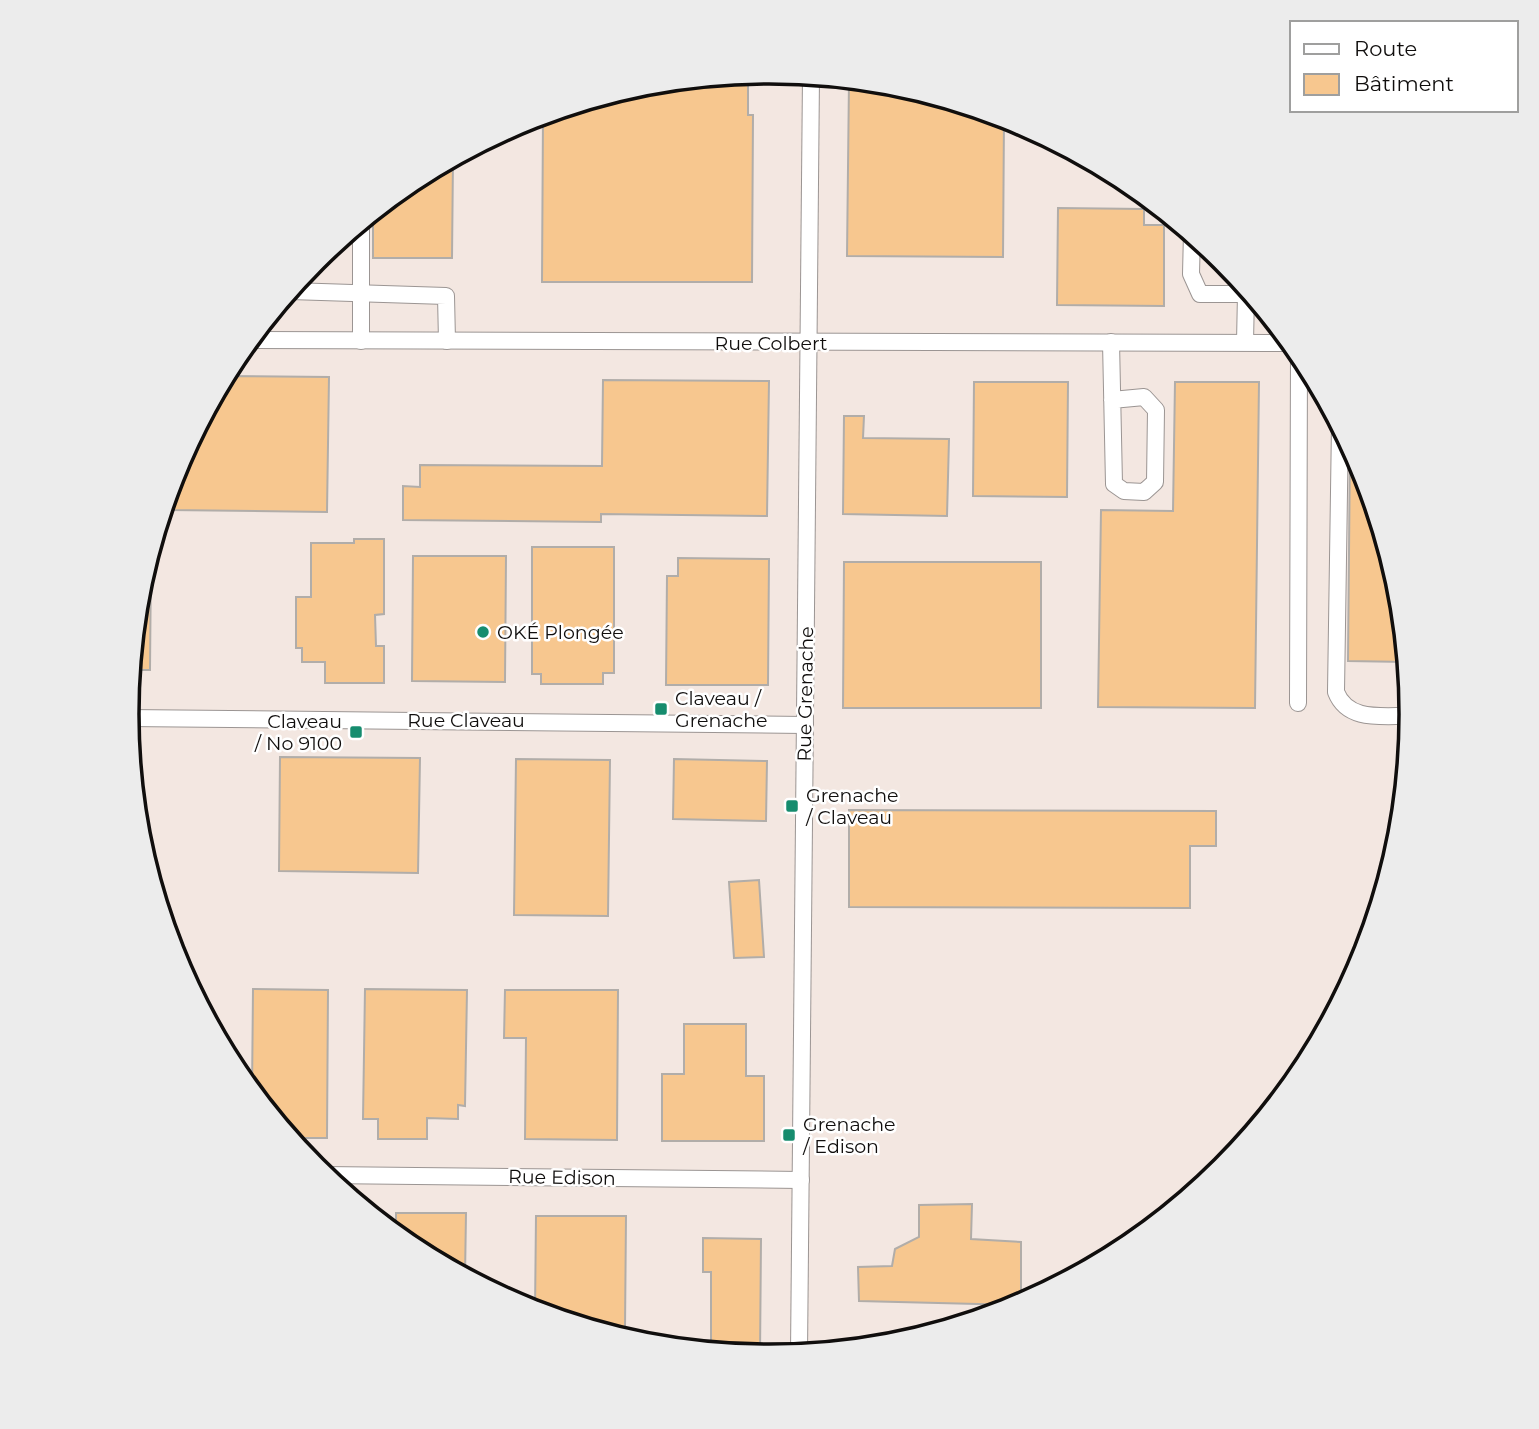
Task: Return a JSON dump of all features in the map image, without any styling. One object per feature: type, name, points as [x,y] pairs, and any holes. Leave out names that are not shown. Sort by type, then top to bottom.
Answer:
[{"type":"street","name":"Rue Grenache","points":[[799,1344],[811,85]]},
{"type":"street","points":[[361,234],[361,341]]},
{"type":"street","points":[[1192,246],[1191,274],[1200,294],[1238,292]]},
{"type":"street","points":[[302,291],[446,296],[447,341]]},
{"type":"street","points":[[1245,342],[1247,303]]},
{"type":"street","name":"Rue Colbert","points":[[262,340],[1279,343]]},
{"type":"street","points":[[1111,342],[1112,400],[1114,484],[1124,491],[1144,492],[1155,482],[1156,410],[1144,397],[1112,400]]},
{"type":"street","points":[[1298,703],[1300,373]]},
{"type":"street","points":[[1340,446],[1336,692],[1340,703],[1363,715],[1400,716]]},
{"type":"street","name":"Rue Claveau","points":[[139,718],[805,725]]},
{"type":"street","name":"Rue Edison","points":[[340,1175],[801,1180]]},
{"type":"shaded area","points":[[728,85],[811,85],[852,89],[933,105],[972,117],[1048,149],[1085,168],[1153,214],[1185,240],[1244,299],[1294,364],[1316,399],[1352,473],[1367,512],[1379,551],[1395,632],[1399,673],[1399,756],[1395,797],[1379,878],[1367,917],[1335,993],[1316,1030],[1270,1098],[1244,1130],[1185,1189],[1120,1239],[1085,1261],[1011,1297],[972,1312],[933,1324],[852,1340],[811,1344],[728,1344],[687,1340],[606,1324],[567,1312],[491,1280],[454,1261],[386,1215],[354,1189],[295,1130],[245,1065],[223,1030],[187,956],[172,917],[160,878],[144,797],[140,756],[140,673],[144,632],[160,551],[172,512],[204,436],[223,399],[269,331],[295,299],[354,240],[419,190],[454,168],[528,132],[567,117],[606,105],[687,89]]},
{"type":"building","points":[[748,85],[748,115],[753,115],[752,282],[542,282],[543,126],[606,105],[646,96],[687,89]]},
{"type":"building","points":[[849,89],[933,105],[1004,129],[1003,257],[847,256]]},
{"type":"building","points":[[453,169],[452,258],[373,258],[373,225]]},
{"type":"building","points":[[1058,208],[1144,209],[1144,225],[1164,225],[1164,306],[1057,305]]},
{"type":"building","points":[[237,376],[329,377],[327,512],[173,510],[204,436]]},
{"type":"building","points":[[603,380],[769,381],[767,516],[601,514],[601,522],[403,520],[403,486],[420,487],[420,465],[602,466]]},
{"type":"building","points":[[974,382],[1068,382],[1067,497],[973,496]]},
{"type":"building","points":[[1175,382],[1259,382],[1255,708],[1098,707],[1101,510],[1173,511]]},
{"type":"building","points":[[844,416],[864,416],[863,438],[949,439],[947,516],[843,514]]},
{"type":"building","points":[[1350,468],[1379,551],[1395,632],[1398,662],[1348,661]]},
{"type":"building","points":[[354,539],[384,539],[384,614],[375,615],[376,646],[384,646],[384,683],[325,683],[325,662],[302,662],[302,648],[296,648],[296,597],[311,597],[311,543],[354,543]]},
{"type":"building","points":[[532,547],[614,547],[614,673],[603,673],[603,684],[541,684],[541,674],[532,674]]},
{"type":"building","points":[[413,556],[506,556],[505,682],[412,681]]},
{"type":"building","points":[[678,558],[769,559],[768,685],[666,685],[667,576],[678,576]]},
{"type":"building","points":[[844,562],[1041,562],[1041,708],[843,708]]},
{"type":"building","points":[[151,593],[150,670],[140,670]]},
{"type":"building","points":[[280,757],[420,758],[418,873],[279,871]]},
{"type":"building","points":[[516,759],[610,760],[608,916],[514,915]]},
{"type":"building","points":[[674,759],[767,761],[766,821],[673,819]]},
{"type":"building","points":[[849,810],[1216,811],[1216,846],[1190,846],[1190,908],[849,907]]},
{"type":"building","points":[[759,880],[764,957],[734,958],[729,882]]},
{"type":"building","points":[[253,989],[328,990],[327,1138],[303,1138],[252,1075]]},
{"type":"building","points":[[365,989],[467,990],[465,1106],[458,1105],[458,1119],[427,1118],[427,1139],[378,1139],[378,1119],[363,1119]]},
{"type":"building","points":[[505,990],[618,990],[617,1140],[525,1139],[526,1038],[504,1038]]},
{"type":"building","points":[[684,1024],[746,1024],[746,1076],[764,1076],[764,1141],[662,1141],[662,1074],[684,1074]]},
{"type":"building","points":[[972,1204],[971,1239],[1021,1242],[1021,1292],[992,1304],[859,1301],[858,1267],[892,1266],[895,1249],[919,1237],[919,1205]]},
{"type":"building","points":[[396,1213],[466,1213],[465,1267],[419,1239],[396,1222]]},
{"type":"building","points":[[536,1216],[626,1216],[625,1328],[535,1300]]},
{"type":"building","points":[[703,1238],[761,1239],[760,1345],[711,1342],[711,1272],[703,1272]]},
{"type":"place","name":"OKÉ Plongée","points":[[483,632]]},
{"type":"place","name":"Claveau / Grenache","points":[[661,709]]},
{"type":"place","name":"Claveau / No 9100","points":[[356,732]]},
{"type":"place","name":"Grenache / Claveau","points":[[792,806]]},
{"type":"place","name":"Grenache / Edison","points":[[789,1135]]}]
